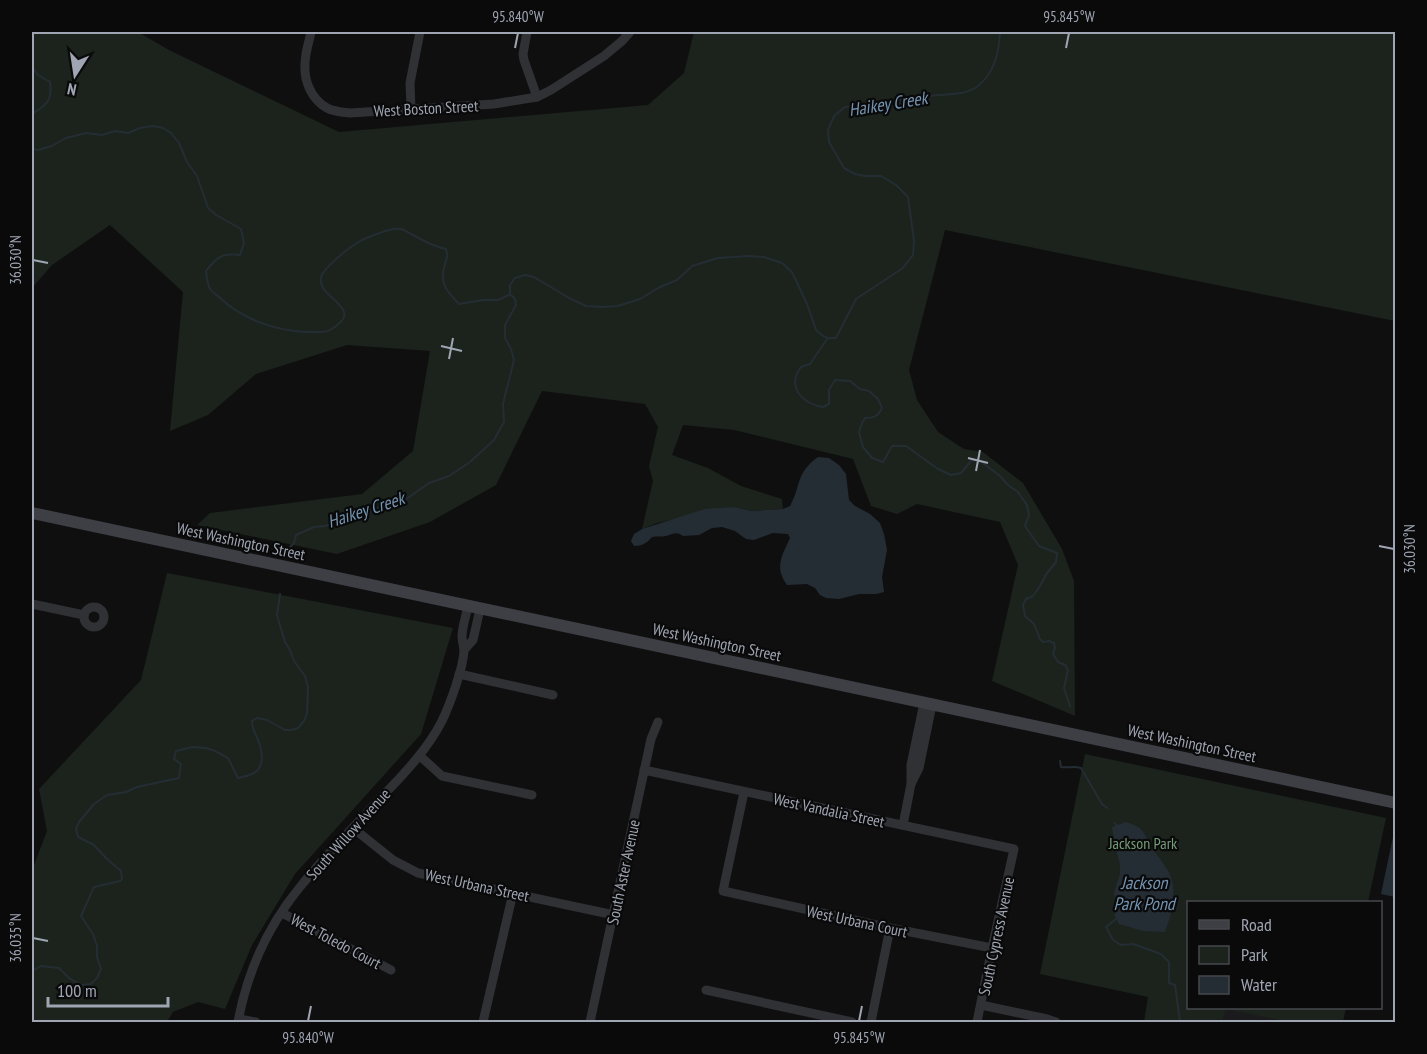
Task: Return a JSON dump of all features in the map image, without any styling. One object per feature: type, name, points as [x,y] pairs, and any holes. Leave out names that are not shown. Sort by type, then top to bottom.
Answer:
[{"type":"main road","name":"West Washington Street","points":[[32,513],[1395,803]]},
{"type":"street","name":"West Boston Street","points":[[311,32],[305,58],[306,81],[318,101],[337,111],[350,113],[494,104],[537,97]]},
{"type":"street","points":[[411,109],[410,83],[420,32]]},
{"type":"street","points":[[527,32],[523,54],[537,97],[604,56],[630,32]]},
{"type":"street","points":[[32,604],[84,615]]},
{"type":"street","name":"South Willow Avenue","points":[[238,1021],[255,964],[268,936],[299,888],[420,756],[442,721],[451,700],[464,650],[473,640],[474,607]]},
{"type":"street","points":[[459,674],[553,695]]},
{"type":"street","points":[[903,825],[911,784],[919,768],[928,704]]},
{"type":"street","name":"South Aster Avenue","points":[[590,1023],[651,739],[658,722]]},
{"type":"street","points":[[420,756],[442,776],[532,795]]},
{"type":"street","name":"West Vandalia Street","points":[[644,770],[1014,849]]},
{"type":"street","name":"West Urbana Court","points":[[744,792],[723,891],[992,948]]},
{"type":"street","name":"West Urbana Street","points":[[353,828],[393,860],[418,873],[614,915]]},
{"type":"street","name":"South Cypress Avenue","points":[[977,1023],[1014,849]]},
{"type":"street","points":[[483,1023],[513,893]]},
{"type":"street","name":"West Toledo Court","points":[[282,913],[391,970]]},
{"type":"street","points":[[872,1023],[890,928]]},
{"type":"street","points":[[706,990],[852,1023]]},
{"type":"street","points":[[981,1005],[1056,1023]]},
{"type":"street","points":[[238,1021],[256,1023]]},
{"type":"shaded area","points":[[1226,1009],[1230,1009],[1288,1022],[1222,1022]]},
{"type":"green space","points":[[32,32],[138,32],[169,50],[339,132],[648,105],[684,73],[694,32],[1395,32],[1395,321],[945,230],[909,370],[917,400],[938,432],[964,449],[983,452],[1023,483],[1062,549],[1074,581],[1075,716],[992,681],[1018,565],[1000,522],[917,504],[897,514],[871,506],[853,459],[734,430],[683,425],[672,455],[708,468],[741,486],[782,499],[783,509],[752,511],[734,507],[657,523],[642,529],[653,481],[649,466],[658,427],[645,404],[542,391],[496,485],[430,522],[337,554],[197,525],[210,513],[362,494],[413,451],[430,351],[347,345],[256,374],[208,415],[170,431],[183,292],[110,225],[52,265],[32,288]]},
{"type":"green space","points":[[167,573],[453,628],[421,734],[295,874],[252,945],[225,1009],[198,1002],[173,1012],[167,1022],[32,1022],[32,870],[47,831],[39,789],[141,680]]},
{"type":"green space","name":"Jackson Park","points":[[1085,754],[1386,818],[1368,901],[1187,901],[1187,1009],[1226,1009],[1222,1022],[1144,1022],[1148,997],[1040,974]]},
{"type":"green space","name":"Jackson Park","points":[[1226,1009],[1346,1009],[1343,1022],[1288,1022]]},
{"type":"water","points":[[818,457],[829,458],[839,465],[846,474],[849,500],[880,523],[887,550],[882,577],[884,592],[859,594],[839,599],[826,598],[807,584],[787,585],[780,567],[790,538],[788,534],[773,533],[754,540],[746,539],[735,531],[722,527],[712,528],[699,535],[683,536],[677,533],[652,537],[644,544],[637,546],[634,546],[631,541],[634,534],[642,529],[705,509],[734,507],[752,511],[783,509],[790,506],[802,474]]},
{"type":"water","name":"Jackson Park Pond","points":[[1126,822],[1137,826],[1142,831],[1171,878],[1173,899],[1165,932],[1143,931],[1119,924],[1114,915],[1117,911],[1114,893],[1120,874],[1120,864],[1112,827]]},
{"type":"water","points":[[1393,837],[1396,838],[1395,897],[1381,894]]},
{"type":"waterway","name":"Haikey Creek","points":[[290,547],[296,535],[314,527],[325,526],[363,512],[402,502],[429,483],[449,476],[470,462],[494,440],[504,422],[503,404],[514,360],[505,338],[505,325],[516,305],[515,299],[510,294],[510,285],[515,278],[525,275],[534,277],[586,306],[618,306],[640,299],[677,280],[692,266],[718,258],[764,257],[782,263],[792,272],[816,330],[823,336],[836,338],[856,299],[903,268],[913,255],[914,241],[908,197],[896,185],[881,176],[855,174],[844,168],[829,142],[828,130],[834,116],[845,107],[954,94],[973,89],[984,80],[992,68],[999,47],[1000,32]]},
{"type":"waterway","points":[[32,67],[38,75],[50,82],[51,88],[47,102],[32,114]]},
{"type":"waterway","points":[[32,149],[38,150],[52,146],[66,138],[86,133],[102,135],[115,131],[128,133],[153,126],[171,133],[197,176],[208,208],[241,229],[244,243],[240,255],[220,257],[206,271],[210,289],[240,313],[263,324],[287,330],[322,332],[330,330],[341,322],[344,316],[343,309],[322,285],[321,277],[326,269],[358,243],[377,234],[396,229],[402,229],[437,247],[446,249],[443,282],[459,304],[498,300],[509,295]]},
{"type":"waterway","name":"Haikey Creek","points":[[827,339],[810,364],[801,367],[796,376],[796,388],[807,401],[823,407],[829,404],[829,390],[835,380],[850,381],[860,389],[869,391],[878,399],[881,411],[876,416],[865,418],[859,432],[863,447],[872,458],[883,462],[892,446],[906,446],[938,469],[951,475],[961,473],[972,460],[979,460],[1018,492],[1027,505],[1029,515],[1025,526],[1039,546],[1057,553],[1056,562],[1040,586],[1033,596],[1026,599],[1023,605],[1025,616],[1034,624],[1043,642],[1054,643],[1053,654],[1058,662],[1065,665],[1068,670],[1064,688],[1070,706]]},
{"type":"waterway","name":"Haikey Creek","points":[[32,971],[41,966],[59,968],[81,985],[91,984],[101,969],[93,934],[81,916],[94,887],[122,879],[121,871],[94,845],[78,837],[76,829],[79,822],[94,804],[107,795],[179,778],[181,764],[174,759],[176,751],[193,747],[206,748],[228,758],[238,778],[250,775],[259,768],[262,758],[252,721],[257,718],[267,720],[285,730],[298,728],[304,721],[307,713],[308,687],[305,676],[294,661],[285,642],[277,615],[280,594]]},
{"type":"waterway","name":"Haikey Creek","points":[[1060,761],[1061,767],[1081,768],[1102,804],[1107,808]]},
{"type":"waterway","name":"Haikey Creek","points":[[1116,919],[1106,927],[1113,940],[1121,945],[1133,944],[1161,954],[1169,962],[1169,983],[1175,985],[1180,1022]]},
{"type":"waterway","name":"Haikey Creek","points":[[32,997],[32,1006]]}]
